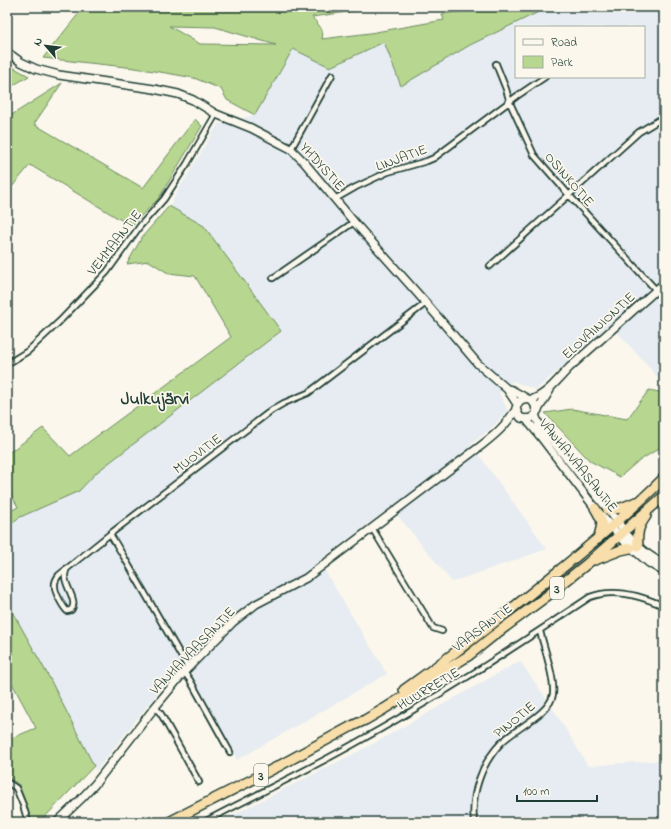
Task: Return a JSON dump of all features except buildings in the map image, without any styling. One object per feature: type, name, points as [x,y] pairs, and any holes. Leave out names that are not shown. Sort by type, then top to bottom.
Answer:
[{"type":"highway","name":"VAASANTIE","points":[[352,726],[367,714],[451,657],[516,606],[615,524],[664,478]]},
{"type":"highway","name":"VAASANTIE","points":[[169,822],[365,720],[468,656],[588,563],[664,496]]},
{"type":"highway","points":[[608,510],[621,508],[642,500]]},
{"type":"highway","points":[[595,508],[602,522],[597,539]]},
{"type":"highway","points":[[588,563],[606,555],[634,547],[641,523],[651,509]]},
{"type":"main road","name":"YHDYSTIE","points":[[7,52],[36,69],[59,75],[178,94],[193,100],[216,114],[250,128],[291,149],[304,162],[354,222],[478,364],[507,389],[517,406]]},
{"type":"main road","name":"ELOVAINIONTIE","points":[[530,400],[536,399],[551,388],[568,370],[664,283]]},
{"type":"main road","name":"ELOVAINIONTIE","points":[[535,413],[551,388]]},
{"type":"main road","name":"YHDYSTIE","points":[[507,389],[512,390],[530,400]]},
{"type":"main road","points":[[521,400],[530,400],[535,404],[535,413],[531,418],[523,418],[518,414],[517,406],[521,400]]},
{"type":"main road","name":"VANHA VAASANTIE","points":[[57,822],[73,808],[95,784],[186,670],[233,622],[256,604],[306,578],[482,445],[506,424],[517,406]]},
{"type":"main road","name":"VANHA VAASANTIE","points":[[535,413],[539,424],[608,510],[615,524]]},
{"type":"main road","name":"VANHA VAASANTIE","points":[[506,424],[516,419],[523,418],[540,436],[595,508],[615,524]]},
{"type":"main road","points":[[615,524],[621,533],[649,563],[664,572]]},
{"type":"main road","points":[[634,547],[664,564]]},
{"type":"street","name":"OSINKOTIE","points":[[496,64],[510,103],[534,155],[656,290]]},
{"type":"street","points":[[291,149],[332,75]]},
{"type":"street","name":"LINJATIE","points":[[335,199],[388,172],[434,158],[544,78]]},
{"type":"street","name":"VEHMAANTIE","points":[[7,364],[28,351],[60,321],[107,272],[140,226],[164,199],[187,164],[216,114]]},
{"type":"street","points":[[490,266],[639,132],[664,117]]},
{"type":"street","points":[[272,278],[354,222]]},
{"type":"street","name":"MUOVITIE","points":[[67,568],[65,576],[66,582],[74,603],[74,608],[67,611],[64,608],[55,588],[55,581],[67,568],[272,410],[284,403],[308,393],[426,303]]},
{"type":"street","points":[[372,528],[433,628],[442,631]]},
{"type":"street","points":[[110,534],[230,752]]},
{"type":"street","name":"HUURRETIE","points":[[204,822],[357,742],[448,689],[540,631],[590,597],[612,593],[623,594],[646,599],[664,606]]},
{"type":"street","name":"PINOTIE","points":[[474,822],[476,792],[483,769],[488,760],[501,743],[546,708],[552,699],[553,689],[551,676],[540,631]]},
{"type":"street","points":[[155,707],[161,714],[199,782]]},
{"type":"street","points":[[7,782],[16,788],[28,822]]},
{"type":"shaded area","points":[[549,7],[661,7],[664,13],[664,384],[610,324],[536,390],[513,381],[499,393],[508,411],[490,429],[471,444],[547,549],[452,582],[391,507],[319,561],[387,674],[237,760],[184,659],[96,771],[7,603],[7,528],[18,518],[79,491],[97,472],[281,331],[204,226],[169,206],[218,124],[255,115],[293,49],[330,67],[384,42],[401,86],[470,45]]},
{"type":"shaded area","points":[[520,661],[552,707],[588,766],[664,760],[664,822],[219,822],[371,745]]},
{"type":"green space","points":[[84,7],[382,7],[312,17],[323,32],[322,39],[370,33],[444,20],[442,14],[496,7],[549,7],[470,45],[401,86],[384,42],[330,67],[293,49],[255,115],[227,100],[221,89],[194,78],[135,68],[43,58]],"holes":[[[169,26],[215,27],[276,45],[200,44]]]},
{"type":"green space","points":[[7,64],[29,76],[7,89]]},
{"type":"green space","points":[[62,83],[34,124],[143,188],[195,119],[202,126],[159,198],[131,226],[30,165],[7,193],[7,118]]},
{"type":"green space","points":[[169,206],[204,226],[281,331],[97,472],[79,491],[18,518],[7,528],[7,513],[18,507],[7,487],[7,454],[43,428],[70,456],[231,337],[195,276],[168,273],[149,261],[127,264],[142,237]]},
{"type":"green space","points":[[649,390],[664,393],[664,445],[636,463],[620,477],[590,461],[545,413],[572,409],[627,419]]},
{"type":"green space","points":[[7,602],[49,677],[94,766],[40,822],[32,822],[19,785],[7,776],[7,740],[36,728],[7,674]]},
{"type":"district","name":"Julkujärvi","points":[[155,398]]}]
